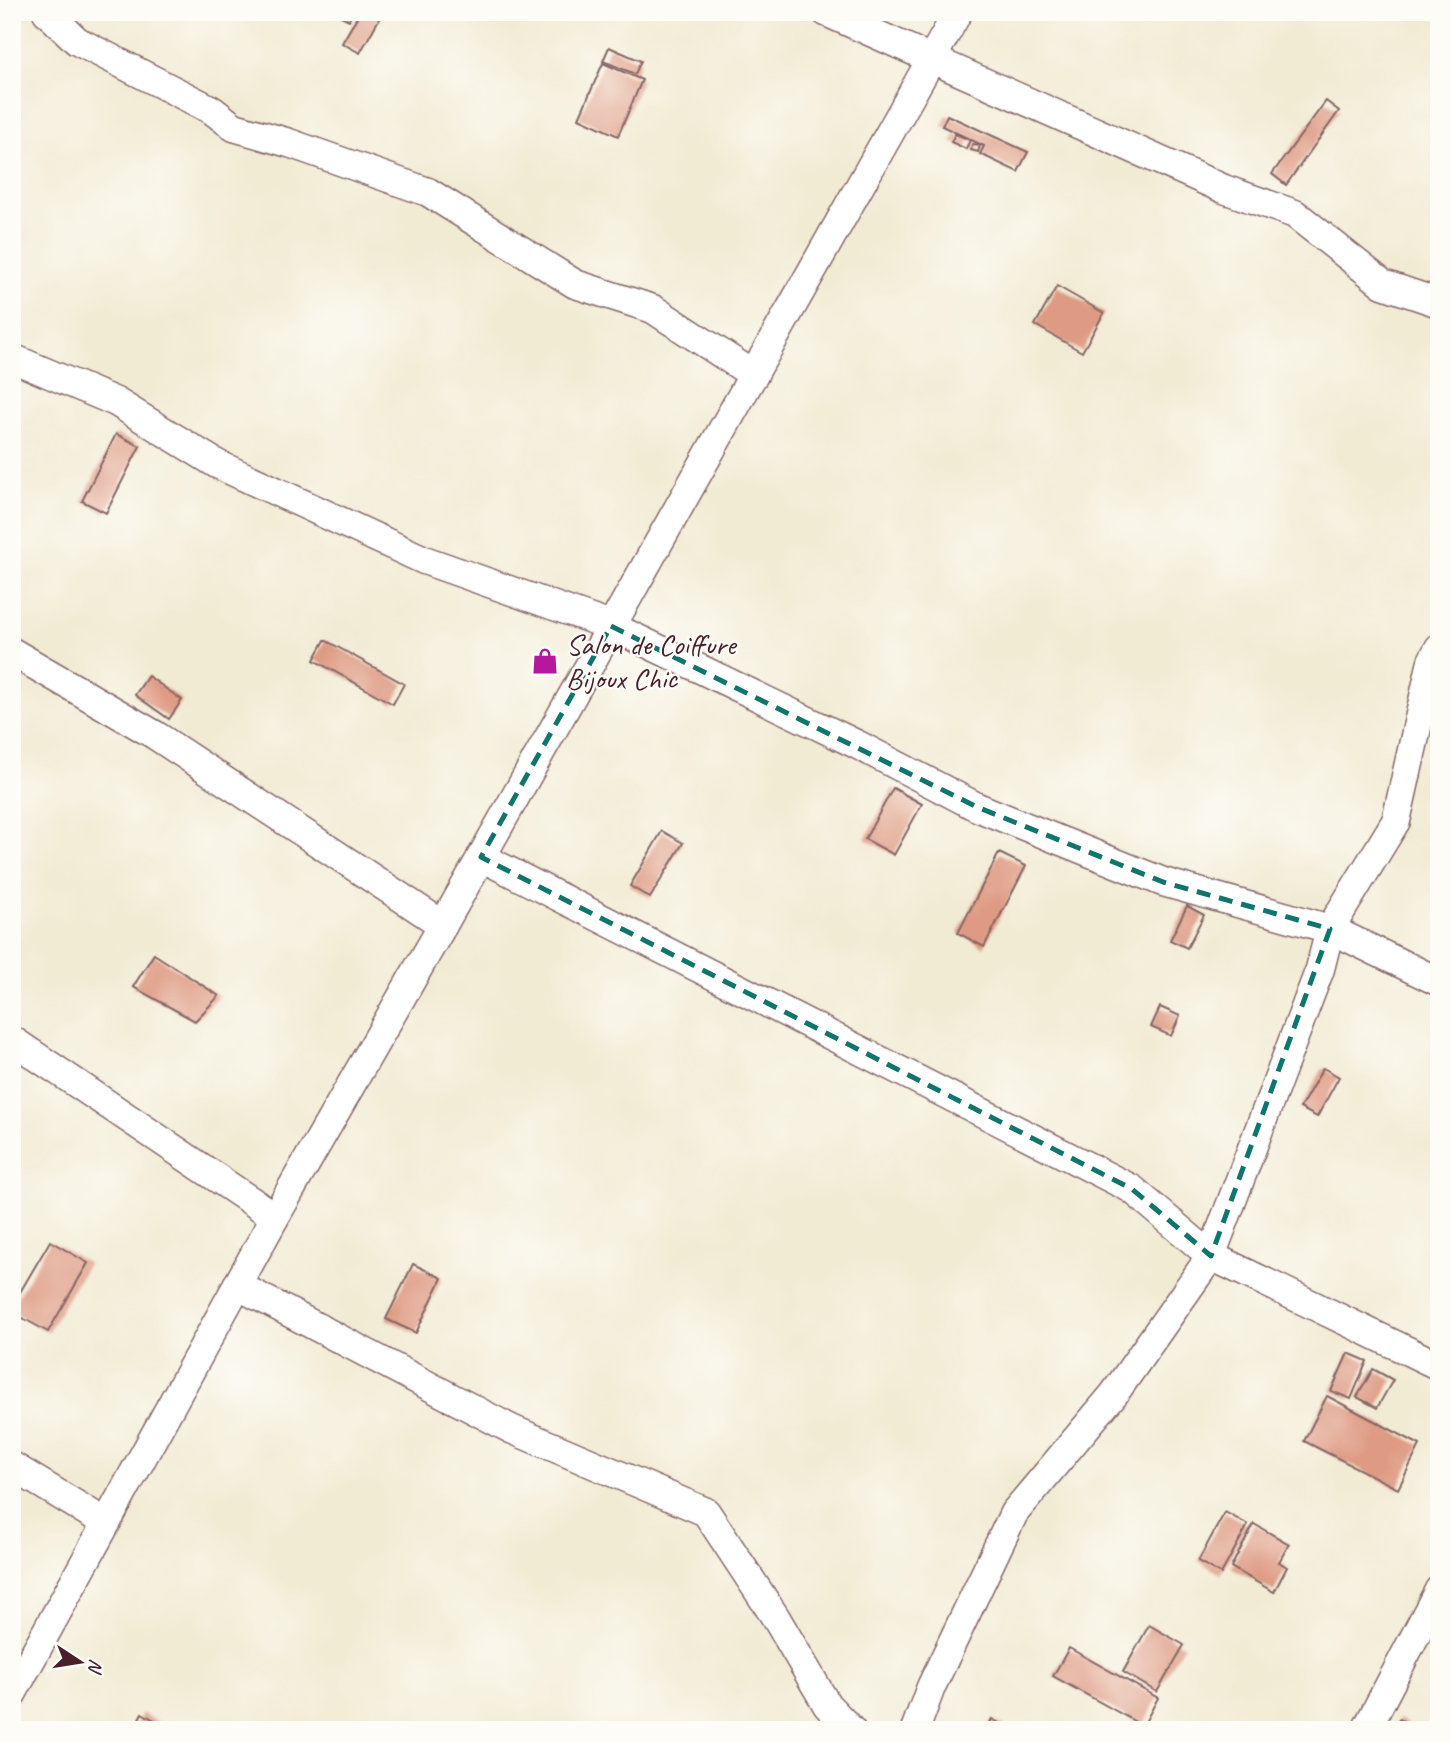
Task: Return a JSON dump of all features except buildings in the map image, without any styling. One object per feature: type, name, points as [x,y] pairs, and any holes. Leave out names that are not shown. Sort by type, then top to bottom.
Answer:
[{"type":"street","points":[[47,12],[76,41],[212,110],[234,127],[289,143],[428,192],[575,284],[653,309],[754,375]]},
{"type":"street","points":[[826,12],[1224,189],[1295,214],[1384,284],[1439,303]]},
{"type":"street","points":[[12,1694],[275,1217],[443,925],[958,12]]},
{"type":"street","points":[[12,358],[116,402],[216,464],[424,560],[611,626],[858,745],[977,807],[1163,881],[1330,929],[1439,982]]},
{"type":"street","points":[[12,652],[155,735],[443,925]]},
{"type":"street","points":[[915,1730],[930,1687],[1014,1513],[1114,1394],[1211,1255],[1320,969],[1330,929],[1396,821],[1436,658]]},
{"type":"street","points":[[481,857],[1132,1189],[1211,1255],[1439,1366]]},
{"type":"street","points":[[12,1040],[275,1217]]},
{"type":"street","points":[[237,1285],[511,1429],[706,1512],[776,1618],[827,1704],[851,1730]]},
{"type":"street","points":[[12,1466],[106,1523]]},
{"type":"street","points":[[1366,1730],[1439,1590]]},
{"type":"highlighted area","points":[[611,626],[977,807],[1163,882],[1330,929],[1211,1256],[1132,1189],[481,857]]},
{"type":"place","name":"Salon de Coiffure Bijoux Chic","points":[[545,661]]}]
